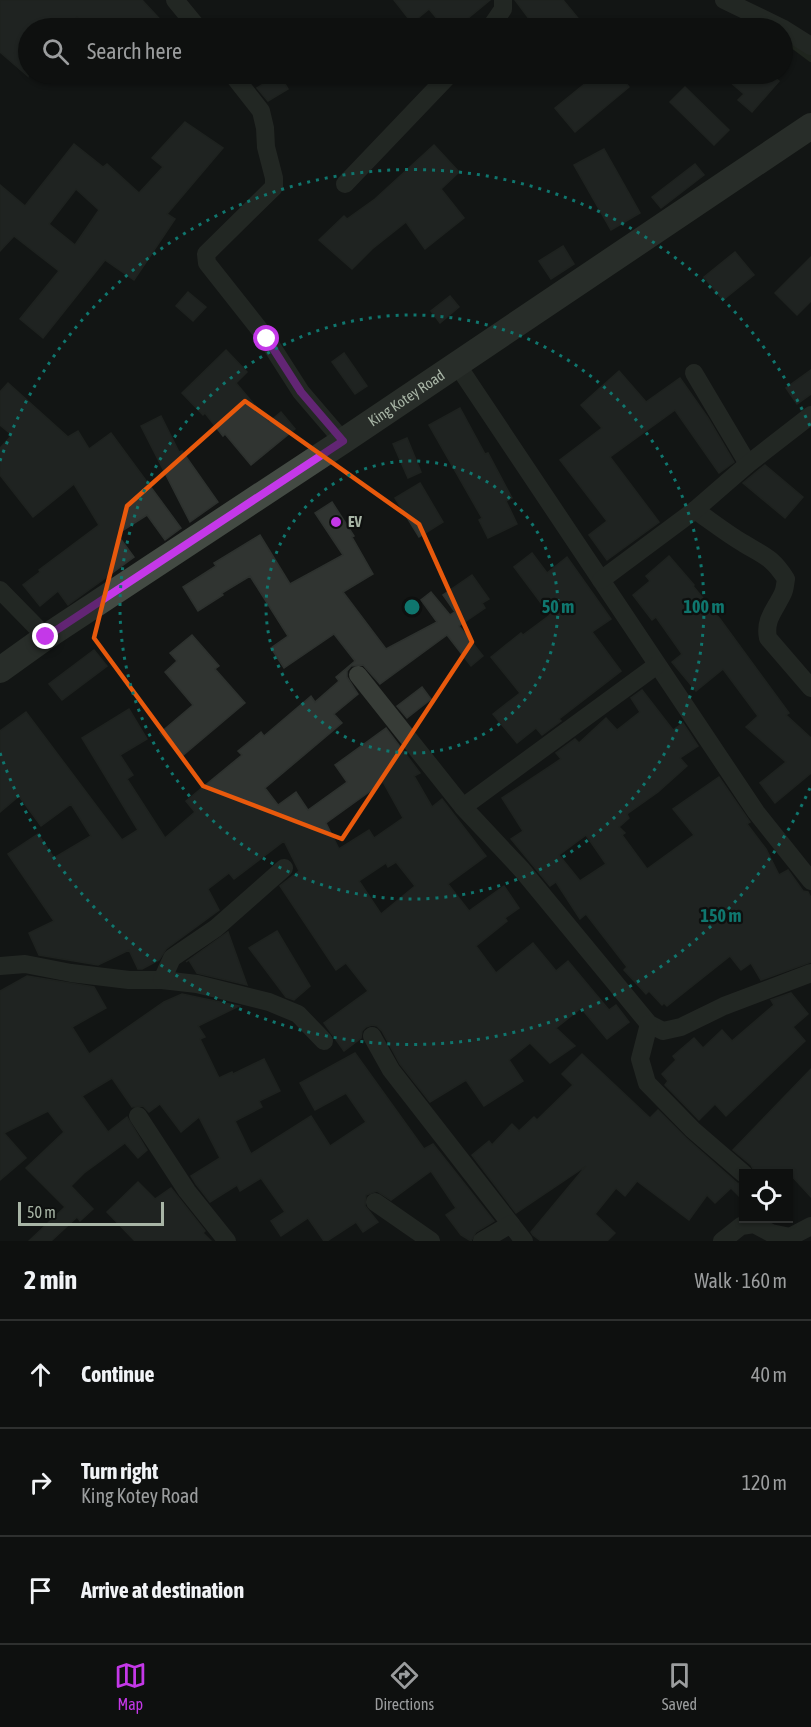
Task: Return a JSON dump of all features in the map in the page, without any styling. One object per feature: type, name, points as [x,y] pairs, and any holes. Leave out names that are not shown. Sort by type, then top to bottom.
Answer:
[{"type":"street","points":[[175,0],[190,18]]},
{"type":"street","points":[[496,18],[502,9],[503,0]]},
{"type":"street","points":[[724,0],[761,18]]},
{"type":"street","points":[[793,35],[811,46]]},
{"type":"street","points":[[240,84],[261,111],[274,187],[206,255],[207,263],[267,339],[301,392],[343,441]]},
{"type":"street","points":[[345,184],[440,84]]},
{"type":"street","name":"King Kotey Road","points":[[0,670],[811,126]]},
{"type":"street","points":[[456,363],[756,812],[811,881]]},
{"type":"street","points":[[694,373],[748,464]]},
{"type":"street","points":[[601,580],[695,510],[748,464],[811,415]]},
{"type":"street","points":[[695,510],[742,543],[770,557],[779,568],[786,579],[784,593],[775,606],[766,629],[768,638],[811,688]]},
{"type":"street","points":[[0,590],[46,637]]},
{"type":"street","points":[[463,807],[657,665]]},
{"type":"street","points":[[358,675],[463,807],[522,870],[649,1024],[663,1031],[681,1027],[723,1006],[811,973]]},
{"type":"street","points":[[162,980],[172,958],[216,928],[284,868]]},
{"type":"street","points":[[0,966],[25,964],[117,979],[162,980],[197,984],[269,1002],[298,1014],[324,1041]]},
{"type":"street","points":[[649,1024],[640,1059],[647,1083],[693,1130],[739,1170]]},
{"type":"street","points":[[372,1036],[391,1070],[524,1241]]},
{"type":"street","points":[[138,1116],[187,1191],[227,1241]]},
{"type":"street","points":[[375,1202],[431,1241]]},
{"type":"street","points":[[722,1241],[741,1226],[764,1223],[771,1233],[790,1237],[811,1226]]},
{"type":"street","points":[[482,1241],[511,1224]]},
{"type":"highlighted area","points":[[245,401],[419,524],[472,642],[342,839],[203,786],[94,638],[127,506]]},
{"type":"building","points":[[0,0],[142,0],[159,18],[18,18],[18,67],[0,52]]},
{"type":"building","points":[[394,0],[490,0],[468,18],[437,18],[429,9],[418,18],[408,18]]},
{"type":"building","points":[[515,0],[563,0],[578,18],[528,18]]},
{"type":"building","points":[[263,84],[285,84],[288,89],[268,101],[257,88]]},
{"type":"building","points":[[585,84],[626,84],[629,87],[575,132],[555,108]]},
{"type":"building","points":[[732,84],[776,84],[752,112],[738,100],[744,94]]},
{"type":"building","points":[[685,87],[729,130],[714,145],[670,102]]},
{"type":"building","points":[[185,122],[223,148],[167,214],[175,219],[134,280],[105,260],[43,338],[20,319],[59,271],[14,236],[0,251],[0,185],[25,206],[74,144],[103,167],[107,164],[139,193],[163,167],[152,158]],"holes":[[[76,189],[99,210],[75,245],[49,224]]]},
{"type":"building","points":[[434,145],[459,172],[441,189],[464,218],[425,249],[406,222],[372,249],[352,269],[319,240],[344,216],[347,219],[375,199]]},
{"type":"building","points":[[604,149],[640,213],[611,230],[574,165]]},
{"type":"building","points":[[695,164],[704,175],[661,208],[652,197]]},
{"type":"building","points":[[563,246],[574,264],[551,279],[539,261]]},
{"type":"building","points":[[735,252],[754,275],[723,300],[704,277]]},
{"type":"building","points":[[811,257],[811,301],[797,315],[775,293]]},
{"type":"building","points":[[188,292],[206,307],[193,321],[176,306]]},
{"type":"building","points":[[450,296],[459,307],[440,323],[431,311]]},
{"type":"building","points":[[226,350],[247,372],[236,383],[269,422],[281,412],[295,429],[251,465],[205,413],[203,415],[182,393]]},
{"type":"building","points":[[344,353],[367,386],[355,394],[332,362]]},
{"type":"building","points":[[811,370],[811,394],[797,404],[786,388]]},
{"type":"building","points":[[619,371],[646,402],[680,378],[708,418],[734,462],[719,473],[675,410],[610,457],[659,522],[607,560],[589,535],[607,521],[560,460],[602,428],[581,405]]},
{"type":"building","points":[[8,383],[68,437],[78,431],[89,449],[111,433],[181,528],[165,540],[147,515],[117,534],[134,557],[68,605],[58,591],[40,606],[23,585],[40,572],[39,570],[99,525],[74,484],[33,517],[0,475],[0,448],[12,435],[0,425],[0,392]]},
{"type":"building","points":[[460,408],[512,498],[506,501],[517,524],[488,538],[479,520],[482,518],[429,425]]},
{"type":"building","points":[[161,416],[179,452],[182,451],[218,502],[190,522],[141,426]]},
{"type":"building","points":[[407,438],[421,472],[408,478],[393,444]]},
{"type":"building","points":[[765,465],[803,497],[785,518],[743,483]]},
{"type":"building","points":[[420,483],[443,522],[419,537],[395,498]]},
{"type":"building","points":[[332,502],[354,536],[352,537],[373,574],[343,592],[386,649],[437,622],[421,600],[431,592],[450,615],[455,612],[443,595],[472,575],[489,599],[482,603],[485,608],[459,626],[483,656],[471,666],[447,635],[380,684],[363,665],[351,666],[347,671],[347,677],[358,694],[334,714],[342,723],[265,788],[278,805],[296,792],[308,810],[347,782],[335,765],[386,728],[420,773],[414,776],[432,807],[442,799],[486,856],[448,884],[469,911],[504,886],[519,908],[476,946],[496,973],[533,943],[556,971],[568,961],[609,1010],[616,1005],[629,1022],[607,1039],[581,1008],[556,1028],[575,1046],[550,1063],[530,1043],[509,1060],[523,1081],[484,1106],[466,1080],[430,1102],[400,1064],[377,1026],[366,1027],[362,1031],[361,1038],[344,1051],[324,1023],[368,991],[346,963],[336,970],[280,886],[299,871],[284,841],[234,879],[229,873],[208,889],[219,910],[166,949],[159,960],[142,969],[138,969],[129,950],[98,965],[39,955],[29,933],[54,921],[8,854],[38,834],[54,858],[91,836],[71,804],[41,826],[19,796],[0,812],[0,731],[26,712],[122,840],[138,830],[82,738],[129,709],[147,739],[120,755],[133,775],[127,779],[165,838],[195,812],[186,801],[242,755],[238,751],[261,732],[264,736],[311,696],[315,702],[339,681],[336,677],[355,661],[334,634],[284,668],[271,648],[288,636],[250,576],[198,611],[183,587],[216,566],[214,563],[260,535],[290,584],[343,555],[315,513]],"holes":[[[383,782],[403,818],[374,838],[369,830],[339,849],[326,823]],[[396,862],[415,886],[381,914],[359,881],[386,863],[388,867]]]},
{"type":"building","points":[[532,553],[547,573],[567,557],[611,619],[592,632],[621,671],[542,735],[536,728],[517,743],[493,714],[520,693],[491,657],[521,633],[523,635],[550,615],[514,567]]},
{"type":"building","points":[[669,556],[720,619],[789,713],[786,715],[811,738],[811,773],[775,803],[760,783],[786,762],[746,727],[758,716],[723,669],[696,691],[672,662],[682,654],[656,617],[652,620],[633,595],[650,581],[646,576]]},
{"type":"building","points":[[192,635],[219,666],[215,669],[245,703],[181,757],[160,733],[193,705],[165,672],[177,661],[170,653]]},
{"type":"building","points":[[94,650],[107,666],[62,700],[49,684]]},
{"type":"building","points":[[422,687],[431,699],[407,718],[397,706]]},
{"type":"building","points":[[642,690],[673,730],[683,723],[698,746],[680,758],[687,766],[658,792],[627,814],[629,818],[619,827],[625,833],[622,835],[647,869],[694,835],[673,809],[719,777],[750,822],[747,824],[766,849],[779,875],[788,870],[811,898],[811,962],[761,980],[751,963],[741,970],[730,956],[667,1006],[664,1003],[662,1005],[649,991],[646,994],[624,970],[627,967],[586,914],[580,919],[556,882],[550,886],[511,839],[523,831],[502,798],[561,759],[556,753],[575,739],[579,743],[606,718],[617,730],[640,712],[631,698]],"holes":[[[586,835],[606,864],[580,881],[559,855]]]},
{"type":"building","points":[[277,931],[310,986],[294,1000],[286,997],[249,948]]},
{"type":"building","points":[[228,932],[247,985],[197,973],[189,960],[186,962]]},
{"type":"building","points":[[27,976],[94,987],[106,1008],[72,1027],[89,1054],[164,1002],[182,994],[239,1006],[198,1026],[205,1037],[200,1039],[219,1078],[264,1059],[280,1091],[259,1101],[262,1107],[235,1121],[251,1154],[311,1116],[330,1146],[366,1122],[346,1093],[315,1110],[300,1083],[355,1053],[424,1149],[433,1144],[494,1221],[476,1232],[471,1241],[461,1235],[446,1215],[456,1208],[431,1171],[391,1200],[377,1191],[366,1195],[365,1206],[378,1222],[363,1232],[356,1222],[324,1241],[308,1218],[281,1236],[271,1221],[285,1212],[261,1178],[240,1191],[237,1185],[210,1202],[196,1184],[191,1176],[220,1158],[199,1117],[181,1132],[160,1104],[149,1112],[143,1106],[132,1107],[112,1078],[82,1096],[108,1132],[127,1117],[147,1150],[138,1158],[125,1143],[84,1173],[71,1186],[93,1209],[80,1221],[77,1217],[51,1241],[29,1241],[65,1207],[26,1168],[64,1132],[48,1111],[4,1133],[26,1158],[0,1180],[0,991]]},
{"type":"building","points":[[791,993],[808,1014],[793,1027],[805,1041],[726,1116],[715,1104],[699,1120],[665,1085],[668,1081],[662,1074],[676,1060],[673,1056],[694,1038],[703,1048],[722,1030],[732,1041],[774,1005],[771,1000]]},
{"type":"building","points":[[582,1054],[650,1118],[658,1110],[686,1138],[739,1184],[739,1196],[731,1188],[715,1203],[707,1195],[689,1220],[637,1181],[625,1196],[616,1188],[595,1214],[615,1233],[607,1241],[541,1241],[531,1232],[586,1166],[516,1213],[472,1155],[489,1141],[492,1145],[512,1124],[519,1131],[534,1117],[537,1120],[573,1085],[562,1074]]},
{"type":"building","points":[[811,1069],[811,1197],[793,1177],[793,1169],[753,1169],[733,1150]]},
{"type":"building","points":[[138,1182],[155,1199],[171,1188],[211,1241],[135,1241],[107,1212]]},
{"type":"waterway","points":[[793,46],[811,59]]},
{"type":"place","name":"EV","points":[[336,522]]},
{"type":"route","points":[[46,637],[343,441],[301,392],[267,339]]}]
